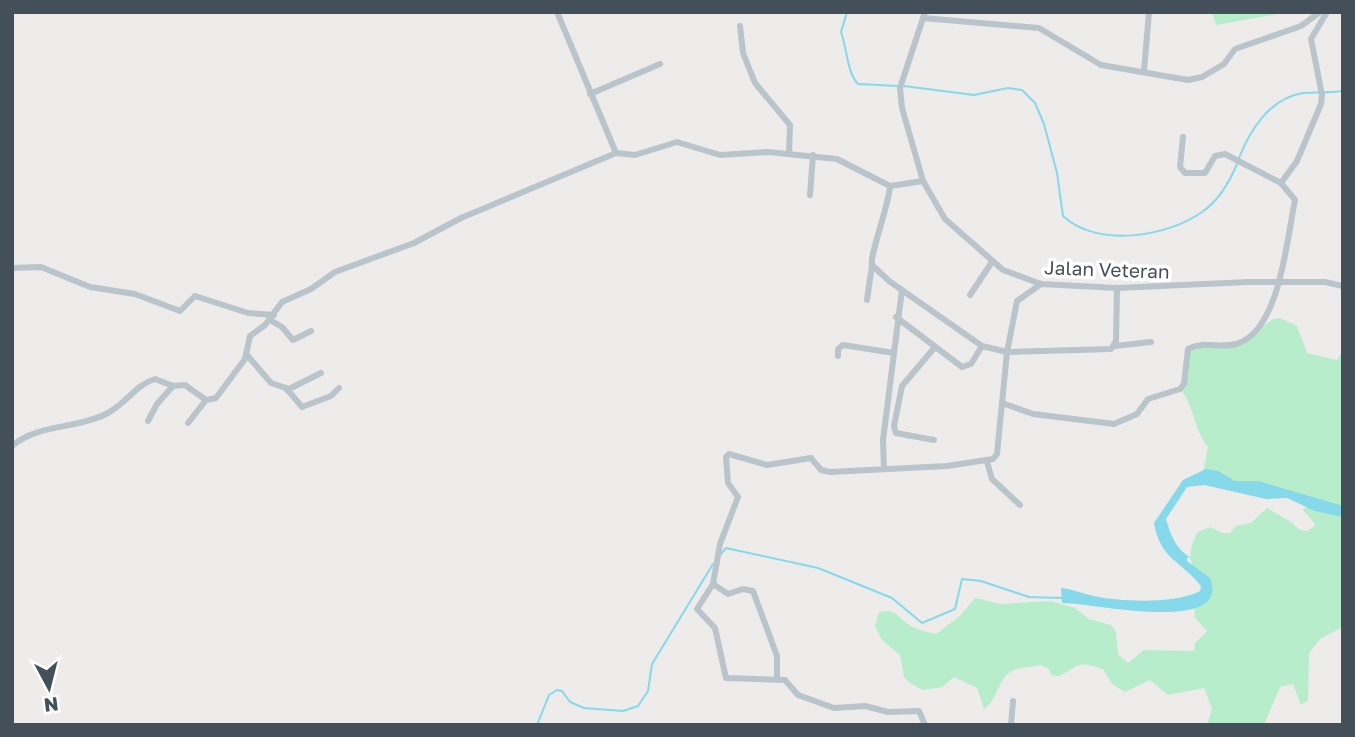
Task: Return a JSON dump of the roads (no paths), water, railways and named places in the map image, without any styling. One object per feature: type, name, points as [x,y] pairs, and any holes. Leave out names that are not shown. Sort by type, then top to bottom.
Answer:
[{"type":"street","points":[[557,12],[615,153]]},
{"type":"street","points":[[1144,71],[1149,12]]},
{"type":"street","points":[[924,15],[1039,28],[1094,63],[1195,79],[1224,64],[1235,49],[1301,26],[1320,12]]},
{"type":"street","points":[[1281,183],[1297,161],[1321,104],[1322,94],[1311,46],[1314,32],[1327,12]]},
{"type":"street","name":"Jalan Veteran","points":[[924,15],[900,88],[902,108],[923,181],[944,219],[992,262],[1016,277],[1041,284],[1117,289],[1228,282],[1325,282],[1343,286]]},
{"type":"street","points":[[740,26],[743,53],[753,71],[755,83],[790,125],[789,153]]},
{"type":"street","points":[[590,94],[660,64]]},
{"type":"street","points":[[1002,403],[1033,414],[1094,424],[1114,424],[1129,419],[1149,399],[1180,389],[1184,384],[1188,349],[1202,343],[1235,345],[1255,332],[1266,319],[1278,283],[1296,200],[1281,183],[1225,154],[1216,156],[1205,173],[1185,173],[1180,167],[1183,136]]},
{"type":"street","points":[[12,446],[31,434],[107,414],[155,379],[173,386],[190,387],[206,400],[212,400],[221,394],[247,355],[247,340],[272,317],[286,299],[311,289],[342,269],[414,243],[461,218],[615,153],[635,155],[677,142],[720,155],[813,155],[849,163],[890,186],[923,181]]},
{"type":"street","points":[[810,195],[813,155]]},
{"type":"street","points":[[867,300],[871,254],[889,203],[890,186]]},
{"type":"street","points":[[970,295],[992,262]]},
{"type":"street","points":[[872,265],[902,290],[982,346],[1007,352],[1105,350],[1115,346],[1151,342]]},
{"type":"street","points":[[12,268],[41,267],[90,287],[135,294],[180,311],[195,296],[248,313],[272,317],[293,340],[311,331]]},
{"type":"street","points":[[925,725],[919,711],[888,712],[865,706],[828,706],[798,695],[788,682],[777,678],[726,678],[715,628],[696,609],[713,584],[720,544],[738,497],[728,483],[729,454],[766,465],[811,458],[824,471],[987,462],[997,454],[1007,352],[1017,302],[1041,284]]},
{"type":"street","points":[[1115,346],[1117,289]]},
{"type":"street","points":[[884,468],[883,440],[896,317],[902,290]]},
{"type":"street","points":[[896,317],[958,365],[966,367],[982,346]]},
{"type":"street","points":[[838,356],[838,349],[845,345],[894,353]]},
{"type":"street","points":[[934,440],[896,433],[894,426],[902,386],[935,347]]},
{"type":"street","points":[[247,355],[271,383],[288,390],[298,405],[306,407],[331,396],[339,388]]},
{"type":"street","points":[[288,390],[321,373]]},
{"type":"street","points":[[148,421],[157,404],[173,386]]},
{"type":"street","points":[[188,424],[206,400]]},
{"type":"street","points":[[987,462],[992,479],[1020,505]]},
{"type":"street","points":[[713,584],[728,594],[743,589],[753,592],[778,660],[777,678]]},
{"type":"street","points":[[1011,725],[1013,701]]},
{"type":"water","points":[[1206,469],[1218,471],[1235,481],[1258,481],[1343,506],[1343,517],[1315,511],[1287,498],[1266,499],[1204,485],[1187,487],[1166,519],[1179,548],[1194,559],[1187,557],[1187,561],[1210,578],[1211,596],[1200,607],[1153,612],[1062,603],[1061,588],[1105,598],[1133,600],[1163,600],[1200,591],[1201,586],[1161,545],[1154,523],[1183,480]]},
{"type":"waterway","points":[[847,12],[841,32],[854,79],[858,84],[898,86]]},
{"type":"waterway","points":[[904,86],[974,95],[1008,88],[1022,90],[1035,103],[1044,124],[1057,173],[1063,216],[1077,226],[1094,232],[1113,235],[1152,233],[1187,221],[1213,202],[1227,184],[1237,164]]},
{"type":"waterway","points":[[1239,158],[1255,126],[1281,101],[1303,93],[1343,91]]},
{"type":"waterway","points":[[721,554],[726,548],[818,568],[892,598],[922,623],[955,609],[962,579],[981,581],[1029,597],[1062,598]]},
{"type":"waterway","points":[[537,725],[549,695],[557,690],[562,691],[570,702],[584,708],[623,711],[638,706],[648,691],[652,664],[713,564]]}]
